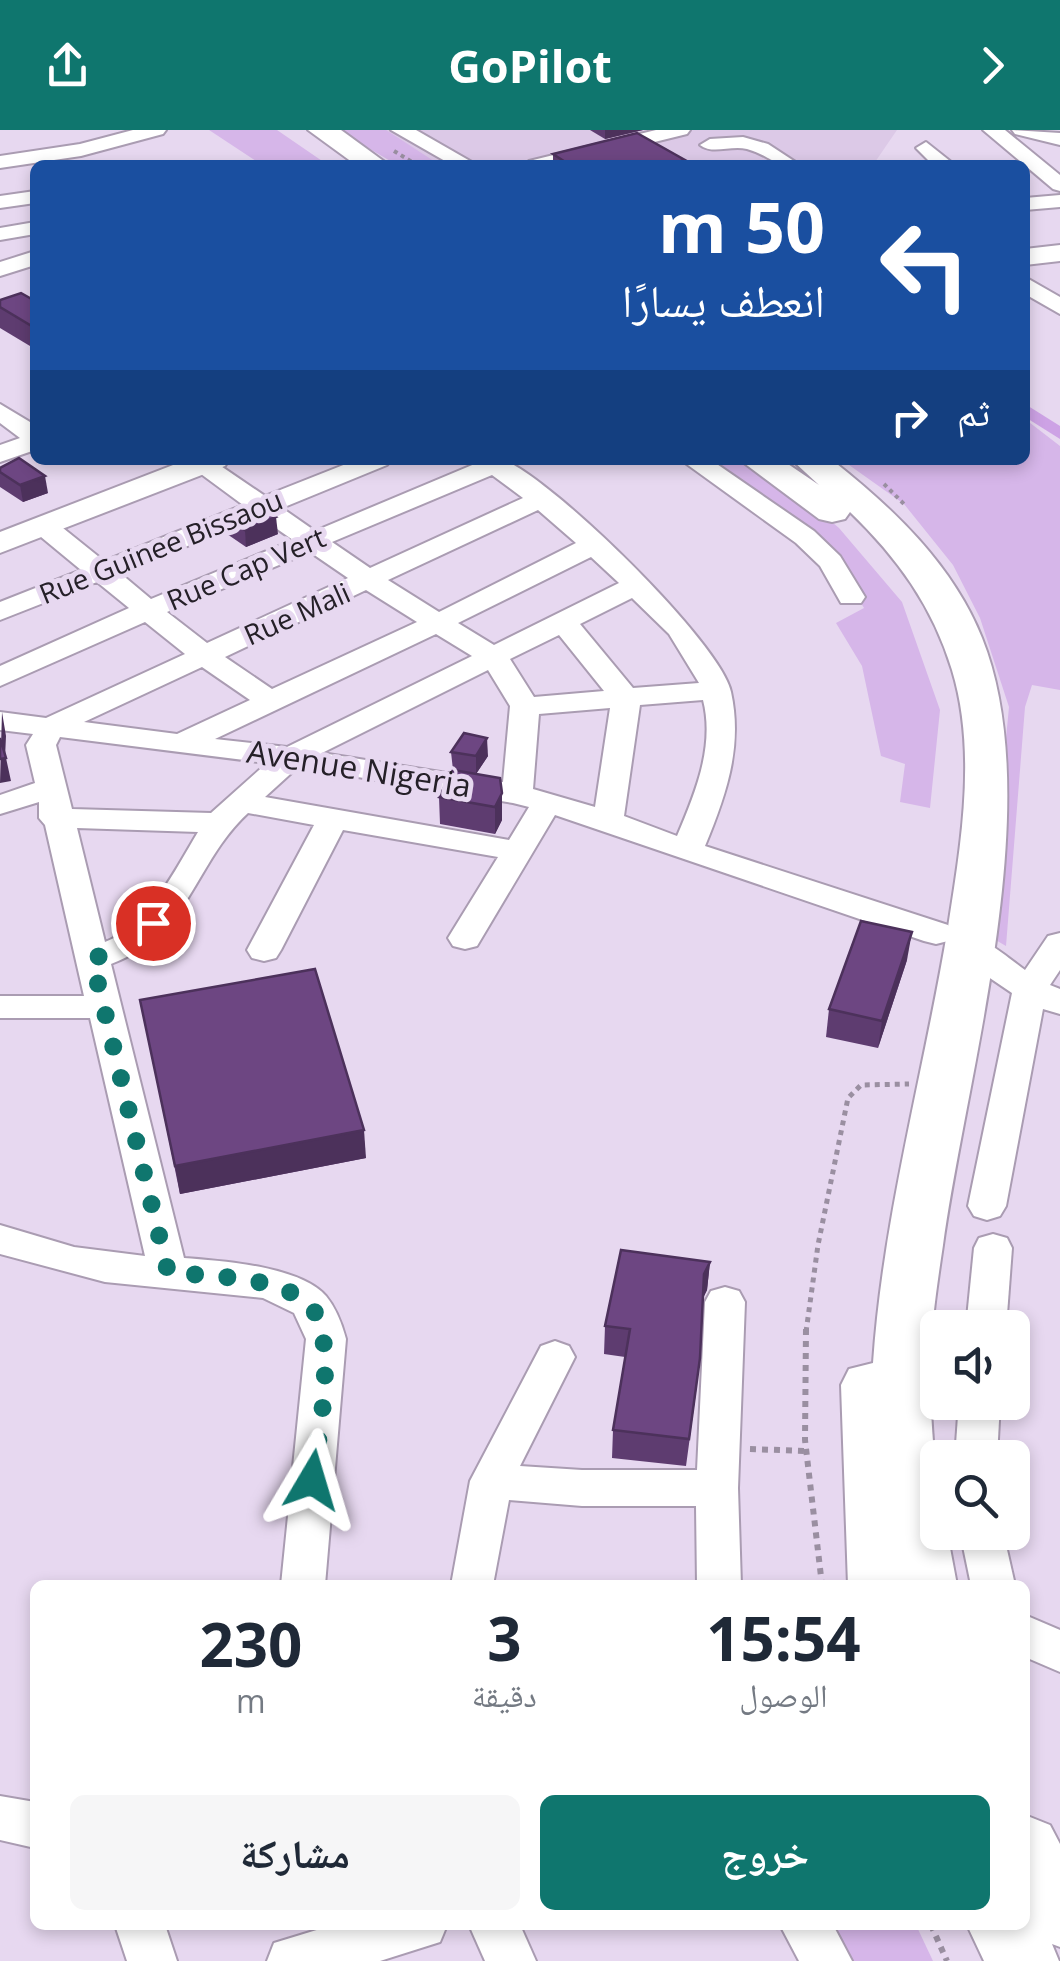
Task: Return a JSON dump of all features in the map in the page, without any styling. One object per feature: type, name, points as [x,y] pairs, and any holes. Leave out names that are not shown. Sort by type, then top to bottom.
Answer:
[{"type":"highway","points":[[299,130],[352,160]]},
{"type":"highway","points":[[322,130],[353,160]]},
{"type":"highway","points":[[767,465],[906,547],[939,593],[962,638],[978,692],[986,788],[956,958],[902,1342],[908,1471],[925,1580]]},
{"type":"highway","points":[[790,465],[862,521],[880,530]]},
{"type":"highway","points":[[815,465],[880,530]]},
{"type":"highway","points":[[838,465],[880,530]]},
{"type":"highway","points":[[879,1580],[870,1385],[876,1288],[912,1084],[956,958]]},
{"type":"highway","points":[[1030,1857],[1060,1913]]},
{"type":"highway","points":[[1006,1930],[1022,1961]]},
{"type":"main road","points":[[1030,245],[1060,242]]},
{"type":"main road","points":[[1030,255],[1060,252]]},
{"type":"main road","points":[[0,524],[152,465]]},
{"type":"main road","points":[[0,543],[196,465]]},
{"type":"street","points":[[402,130],[459,160]]},
{"type":"street","points":[[582,130],[618,149],[653,154],[684,132]]},
{"type":"street","points":[[993,130],[1030,160]]},
{"type":"street","points":[[1022,130],[1055,136]]},
{"type":"street","points":[[0,162],[80,150],[148,131]]},
{"type":"street","points":[[562,160],[684,132],[736,160]]},
{"type":"street","points":[[710,145],[734,140],[751,142],[782,160]]},
{"type":"street","points":[[926,148],[939,160]]},
{"type":"street","points":[[585,160],[618,149]]},
{"type":"street","points":[[80,150],[99,160]]},
{"type":"street","points":[[1030,160],[1060,185]]},
{"type":"street","points":[[0,202],[30,198]]},
{"type":"street","points":[[1030,203],[1060,200]]},
{"type":"street","points":[[0,234],[30,229]]},
{"type":"street","points":[[0,269],[30,260]]},
{"type":"street","points":[[1030,287],[1056,302]]},
{"type":"street","points":[[0,412],[30,435]]},
{"type":"street","points":[[0,454],[30,441]]},
{"type":"street","points":[[208,465],[370,580],[495,658],[525,706],[533,798],[518,851],[465,938]]},
{"type":"street","name":"Rue Guinee Bissaou","points":[[0,612],[365,465]]},
{"type":"street","name":"Rue Cap Vert","points":[[0,677],[486,465]]},
{"type":"street","points":[[494,465],[595,544],[681,629],[707,665],[718,690],[723,753],[718,776],[686,851]]},
{"type":"street","points":[[701,465],[804,537],[831,562],[851,597]]},
{"type":"street","name":"Rue Mali","points":[[52,726],[541,499]]},
{"type":"street","points":[[44,526],[205,656],[270,702]]},
{"type":"street","points":[[182,743],[595,544]]},
{"type":"street","points":[[92,959],[126,946],[153,923],[231,813],[291,757],[634,586]]},
{"type":"street","points":[[562,620],[626,699],[608,820]]},
{"type":"street","points":[[525,706],[718,690]]},
{"type":"street","name":"Avenue Nigeria","points":[[0,720],[291,757],[533,798],[608,820],[956,958]]},
{"type":"street","points":[[52,726],[41,746],[52,803],[168,1272]]},
{"type":"street","points":[[0,805],[52,803],[332,820],[518,851]]},
{"type":"street","points":[[264,950],[332,820]]},
{"type":"street","points":[[987,1206],[1060,944]]},
{"type":"street","points":[[956,958],[1045,996]]},
{"type":"street","points":[[0,1007],[103,1008]]},
{"type":"street","points":[[0,1239],[74,1262],[277,1288],[308,1302],[326,1339],[303,1580]]},
{"type":"street","points":[[988,1310],[993,1248]]},
{"type":"street","points":[[719,1580],[718,1468],[725,1302]]},
{"type":"street","points":[[473,1580],[491,1481],[556,1357]]},
{"type":"street","points":[[491,1481],[582,1488],[718,1468]]},
{"type":"street","points":[[986,1550],[992,1580]]},
{"type":"street","points":[[1030,1637],[1060,1652]]},
{"type":"street","points":[[0,1818],[30,1824]]},
{"type":"street","points":[[142,1930],[152,1961]]},
{"type":"street","points":[[292,1961],[404,1930]]},
{"type":"street","points":[[496,1930],[511,1961]]},
{"type":"street","points":[[809,1930],[827,1961]]},
{"type":"path","points":[[821,1580],[810,1516],[803,1398],[810,1294],[848,1098],[861,1085],[912,1084]]},
{"type":"path","points":[[718,1468],[806,1451]]},
{"type":"path","points":[[933,1930],[947,1961]]},
{"type":"shaded area","points":[[209,130],[277,130],[321,160],[254,160]]},
{"type":"shaded area","points":[[338,130],[386,130],[432,160],[389,160]]},
{"type":"shaded area","points":[[384,130],[897,130],[876,160],[431,160]]},
{"type":"shaded area","points":[[1030,423],[1060,446],[1060,690],[1032,685],[1025,707],[1006,946],[987,935],[1009,707],[980,618],[953,565],[904,504],[849,465],[1030,465]]},
{"type":"shaded area","points":[[721,465],[756,465],[794,490],[839,528],[902,602],[940,710],[930,808],[900,802],[905,764],[881,756],[862,666],[836,623],[864,608],[822,537]]},
{"type":"shaded area","points":[[819,1930],[918,1930],[933,1961],[835,1961]]},
{"type":"building","points":[[637,133],[685,160],[562,160],[553,154]]},
{"type":"building","points":[[21,293],[30,298],[30,325],[0,307],[0,300]]},
{"type":"building","points":[[19,458],[45,476],[20,485],[0,472],[0,468]]},
{"type":"building","points":[[258,504],[276,517],[245,530],[225,517]]},
{"type":"building","points":[[464,733],[487,738],[476,756],[451,752]]},
{"type":"building","points":[[0,738],[6,758],[0,759]]},
{"type":"building","points":[[453,770],[500,778],[502,793],[495,807],[439,797]]},
{"type":"building","points":[[861,921],[912,932],[882,1021],[829,1009]]},
{"type":"building","points":[[315,969],[364,1130],[175,1166],[140,1000]]},
{"type":"building","points":[[621,1250],[710,1262],[704,1274],[700,1358],[689,1439],[613,1430],[630,1329],[605,1326]]},
{"type":"waterway","points":[[1030,413],[1060,434]]},
{"type":"route","points":[[153,923],[126,946],[92,959],[168,1272],[277,1288],[308,1302],[314,1310],[326,1339],[312,1480]]}]
